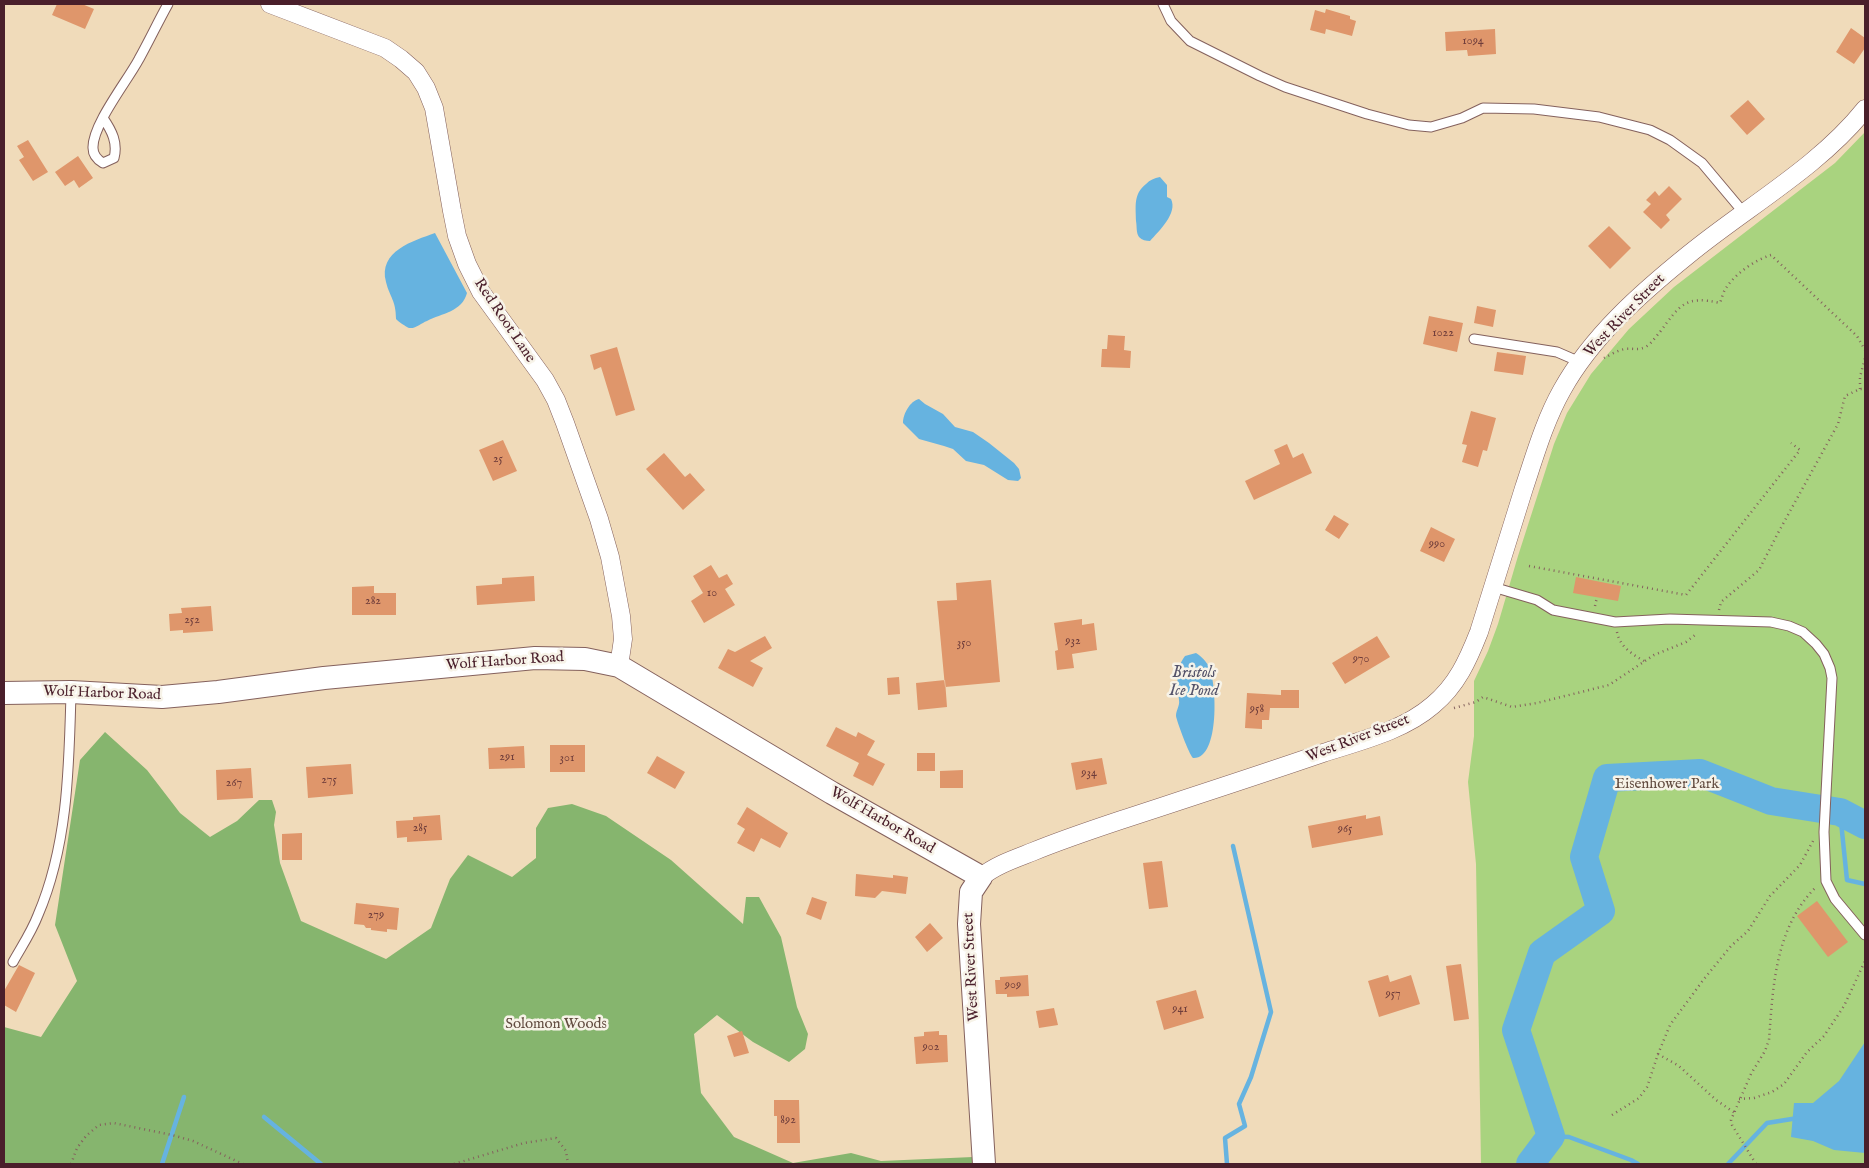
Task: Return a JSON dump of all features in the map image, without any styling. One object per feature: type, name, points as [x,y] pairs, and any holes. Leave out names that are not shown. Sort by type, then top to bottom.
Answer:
[{"type":"street","name":"Red Root Lane","points":[[270,4],[385,48],[416,72],[426,88],[434,108],[457,236],[467,264],[481,292],[545,380],[556,400],[599,519],[610,557],[621,616],[623,639],[620,666]]},
{"type":"street","name":"West River Street","points":[[984,1164],[969,924],[971,892],[981,877],[1010,861],[1059,841],[1398,727],[1417,716],[1443,696],[1463,670],[1479,632],[1541,439],[1562,390],[1580,362],[1616,320],[1652,285],[1688,254],[1834,143],[1865,109]]},
{"type":"street","name":"Wolf Harbor Road","points":[[4,693],[71,692],[162,697],[218,692],[324,678],[535,658],[585,659],[620,666],[832,794],[981,877]]},
{"type":"lane","points":[[103,118],[139,60],[168,4]]},
{"type":"lane","points":[[1163,4],[1171,22],[1190,41],[1285,87],[1367,114],[1409,125],[1431,127],[1462,118],[1483,108],[1534,109],[1599,117],[1650,130],[1678,145],[1702,163],[1744,212]]},
{"type":"lane","points":[[1474,339],[1557,352],[1580,362]]},
{"type":"lane","points":[[1493,587],[1537,600],[1553,610],[1615,622],[1670,619],[1770,622],[1789,626],[1803,632],[1816,644],[1824,654],[1832,678],[1824,818],[1826,881],[1835,899],[1865,935]]},
{"type":"lane","points":[[13,962],[39,914],[55,867],[64,810],[70,752],[71,692]]},
{"type":"path","points":[[1580,362],[1598,361],[1624,349],[1639,350],[1650,345],[1672,315],[1683,305],[1694,300],[1703,299],[1720,303],[1726,288],[1744,270],[1757,260],[1771,256],[1857,336],[1865,350]]},
{"type":"path","points":[[1860,389],[1860,377],[1865,358]]},
{"type":"path","points":[[1717,621],[1721,602],[1759,570],[1838,424],[1845,396],[1860,389],[1865,389]]},
{"type":"path","points":[[1528,566],[1686,595],[1800,450],[1790,443]]},
{"type":"path","points":[[1451,709],[1476,702],[1484,697],[1512,706],[1537,703],[1609,685],[1654,655],[1686,642],[1695,635],[1699,621]]},
{"type":"path","points":[[1615,622],[1619,641],[1631,653],[1644,661]]},
{"type":"path","points":[[1612,1115],[1639,1098],[1647,1087],[1670,1025],[1731,946],[1748,931],[1770,896],[1800,865],[1814,839],[1824,832]]},
{"type":"path","points":[[1756,1164],[1733,1127],[1731,1120],[1769,1040],[1777,970],[1784,935],[1794,914],[1806,898],[1815,888],[1826,881]]},
{"type":"path","points":[[1739,1100],[1754,1098],[1772,1092],[1784,1084],[1807,1052],[1829,1029],[1844,1006],[1865,961]]},
{"type":"path","points":[[1658,1054],[1679,1066],[1716,1100],[1735,1113]]},
{"type":"path","points":[[71,1164],[77,1148],[86,1136],[98,1125],[114,1123],[193,1141],[243,1164]]},
{"type":"path","points":[[454,1164],[524,1143],[556,1138],[566,1151],[568,1164]]},
{"type":"green space","name":"Eisenhower Park","points":[[1865,132],[1865,1164],[1481,1164],[1476,864],[1468,782],[1474,736],[1474,681],[1498,624],[1554,444],[1567,413],[1591,374],[1629,329],[1674,287],[1835,163]]},
{"type":"green space","name":"Solomon Woods","points":[[105,732],[147,770],[180,813],[210,837],[237,821],[259,800],[272,800],[276,812],[274,825],[280,863],[301,921],[386,959],[431,928],[450,879],[468,855],[512,877],[536,858],[536,828],[548,808],[572,804],[606,816],[671,860],[743,924],[746,897],[759,897],[781,937],[797,1007],[808,1034],[805,1049],[789,1062],[753,1042],[717,1015],[694,1034],[701,1093],[734,1137],[793,1163],[851,1153],[881,1161],[973,1157],[974,1164],[4,1164],[4,1027],[41,1037],[77,981],[55,925],[80,760]]},
{"type":"water","points":[[1160,177],[1167,185],[1167,197],[1171,199],[1172,210],[1170,216],[1158,232],[1150,241],[1146,241],[1139,237],[1137,231],[1137,196],[1142,188],[1152,179]]},
{"type":"water","points":[[435,233],[467,293],[461,304],[456,308],[416,327],[409,328],[396,319],[394,303],[386,282],[385,271],[387,262],[399,249]]},
{"type":"water","points":[[919,399],[943,414],[955,427],[973,432],[989,443],[1014,463],[1019,469],[1021,478],[1018,481],[1008,480],[984,465],[966,461],[953,449],[919,439],[903,423],[908,408]]},
{"type":"water","name":"Bristols Ice Pond","points":[[1196,653],[1202,657],[1209,667],[1215,703],[1212,734],[1208,747],[1202,755],[1193,758],[1183,738],[1176,716],[1179,702],[1179,667],[1185,656]]},
{"type":"water","points":[[1865,1042],[1865,1153],[1834,1150],[1813,1141],[1791,1137],[1794,1103],[1813,1103],[1839,1081]]},
{"type":"building","points":[[57,4],[82,4],[94,9],[85,29],[52,15]]},
{"type":"building","points":[[1326,9],[1350,16],[1350,19],[1356,21],[1352,36],[1326,29],[1325,34],[1310,30],[1315,10],[1325,13]]},
{"type":"building","points":[[1851,28],[1865,38],[1865,48],[1854,64],[1836,52]]},
{"type":"building","points":[[1495,29],[1496,54],[1468,56],[1467,50],[1446,51],[1445,32]]},
{"type":"building","points":[[1748,100],[1765,119],[1747,135],[1730,116]]},
{"type":"building","points":[[28,140],[48,172],[33,181],[19,160],[24,157],[17,146]]},
{"type":"building","points":[[78,156],[93,178],[79,188],[74,180],[65,186],[55,172]]},
{"type":"building","points":[[1669,186],[1682,199],[1666,215],[1670,220],[1661,229],[1643,212],[1651,204],[1646,200],[1655,191],[1659,196]]},
{"type":"building","points":[[1609,226],[1631,248],[1610,269],[1588,246]]},
{"type":"building","points":[[1477,306],[1496,310],[1493,327],[1474,323]]},
{"type":"building","points":[[1429,316],[1463,323],[1457,352],[1423,344]]},
{"type":"building","points":[[1108,335],[1125,336],[1124,350],[1131,351],[1130,368],[1101,367],[1102,349],[1107,349]]},
{"type":"building","points":[[617,347],[635,410],[616,416],[601,367],[594,370],[590,355]]},
{"type":"building","points":[[1497,352],[1526,356],[1523,375],[1494,371]]},
{"type":"building","points":[[1471,411],[1496,418],[1487,451],[1483,450],[1478,467],[1462,462],[1467,445],[1462,444]]},
{"type":"building","points":[[503,440],[517,471],[493,481],[479,450]]},
{"type":"building","points":[[1287,444],[1293,458],[1303,453],[1312,473],[1254,500],[1245,481],[1280,464],[1274,450]]},
{"type":"building","points":[[664,453],[685,477],[690,473],[705,490],[683,510],[646,469]]},
{"type":"building","points":[[1334,515],[1349,524],[1339,539],[1325,530]]},
{"type":"building","points":[[1431,527],[1455,539],[1444,562],[1420,551]]},
{"type":"building","points":[[711,565],[719,578],[727,574],[733,584],[725,589],[735,605],[704,623],[691,601],[703,593],[693,576]]},
{"type":"building","points":[[534,576],[535,601],[477,605],[476,586],[502,584],[502,578]]},
{"type":"building","points":[[1576,577],[1621,586],[1618,601],[1573,593]]},
{"type":"building","points":[[991,580],[1000,682],[945,687],[937,601],[957,600],[956,583]]},
{"type":"building","points":[[374,586],[374,593],[396,593],[396,615],[352,615],[352,587]]},
{"type":"building","points":[[211,606],[213,631],[183,633],[183,630],[170,631],[169,614],[182,613],[181,608]]},
{"type":"building","points":[[1082,619],[1082,625],[1094,623],[1097,650],[1072,654],[1074,668],[1057,670],[1055,651],[1058,650],[1054,623]]},
{"type":"building","points":[[765,636],[772,648],[750,661],[763,668],[753,687],[718,668],[728,649],[735,652]]},
{"type":"building","points":[[1377,636],[1390,657],[1345,684],[1332,663]]},
{"type":"building","points":[[899,677],[900,694],[888,695],[887,678]]},
{"type":"building","points":[[945,680],[947,707],[918,710],[916,683]]},
{"type":"building","points":[[1281,690],[1299,690],[1299,708],[1270,708],[1269,720],[1262,720],[1262,729],[1245,728],[1247,693],[1281,695]]},
{"type":"building","points":[[836,727],[856,737],[858,732],[875,741],[867,755],[885,764],[873,786],[853,776],[859,763],[826,746]]},
{"type":"building","points":[[550,745],[585,745],[585,772],[550,772]]},
{"type":"building","points":[[524,746],[525,768],[489,769],[488,748]]},
{"type":"building","points":[[917,753],[935,753],[935,771],[917,771]]},
{"type":"building","points":[[657,756],[685,772],[675,789],[647,773]]},
{"type":"building","points":[[1102,758],[1107,784],[1076,790],[1071,763]]},
{"type":"building","points":[[351,764],[353,794],[308,798],[306,767]]},
{"type":"building","points":[[251,768],[253,798],[217,800],[216,770]]},
{"type":"building","points":[[963,770],[963,788],[940,788],[940,771]]},
{"type":"building","points":[[747,807],[788,833],[780,848],[761,838],[754,852],[737,843],[745,829],[737,824]]},
{"type":"building","points":[[440,815],[442,840],[407,842],[407,837],[397,838],[396,821],[413,820],[413,817]]},
{"type":"building","points":[[1366,815],[1366,819],[1380,816],[1383,835],[1312,848],[1308,826]]},
{"type":"building","points":[[302,833],[302,860],[282,860],[282,834]]},
{"type":"building","points":[[1162,861],[1168,907],[1149,909],[1143,863]]},
{"type":"building","points":[[856,874],[893,878],[893,875],[908,877],[906,894],[882,891],[875,898],[855,896]]},
{"type":"building","points":[[812,897],[827,902],[821,920],[806,914]]},
{"type":"building","points":[[1817,901],[1848,942],[1828,957],[1797,916]]},
{"type":"building","points":[[356,903],[399,908],[397,930],[387,929],[387,932],[371,930],[371,928],[366,928],[364,925],[354,924]]},
{"type":"building","points":[[930,923],[943,938],[927,952],[915,937]]},
{"type":"building","points":[[1461,964],[1469,1019],[1454,1021],[1446,966]]},
{"type":"building","points":[[19,965],[35,973],[16,1012],[4,1005],[4,991]]},
{"type":"building","points":[[1028,975],[1029,996],[1007,997],[1007,994],[996,994],[995,980],[1000,980],[1000,977]]},
{"type":"building","points":[[1388,975],[1390,982],[1411,975],[1420,1004],[1379,1017],[1368,981]]},
{"type":"building","points":[[1196,990],[1204,1018],[1164,1030],[1156,1001]]},
{"type":"building","points":[[1054,1008],[1058,1025],[1039,1028],[1036,1011]]},
{"type":"building","points":[[742,1031],[749,1053],[734,1057],[727,1036]]},
{"type":"building","points":[[939,1031],[939,1035],[947,1035],[948,1062],[916,1064],[914,1037],[924,1036],[924,1032]]},
{"type":"building","points":[[774,1100],[799,1100],[800,1143],[777,1143],[777,1116],[774,1116]]},
{"type":"waterway","points":[[1530,1164],[1551,1136],[1516,1030],[1542,953],[1601,911],[1584,857],[1607,778],[1700,773],[1771,801],[1840,812],[1865,825]]},
{"type":"waterway","points":[[1840,812],[1847,880],[1865,884]]},
{"type":"waterway","points":[[1227,1164],[1225,1138],[1245,1126],[1239,1104],[1251,1077],[1271,1012],[1233,846]]},
{"type":"waterway","points":[[162,1164],[184,1097]]},
{"type":"waterway","points":[[264,1117],[321,1164]]},
{"type":"waterway","points":[[1728,1164],[1767,1123],[1798,1118]]},
{"type":"waterway","points":[[1551,1136],[1569,1137],[1638,1164]]}]
